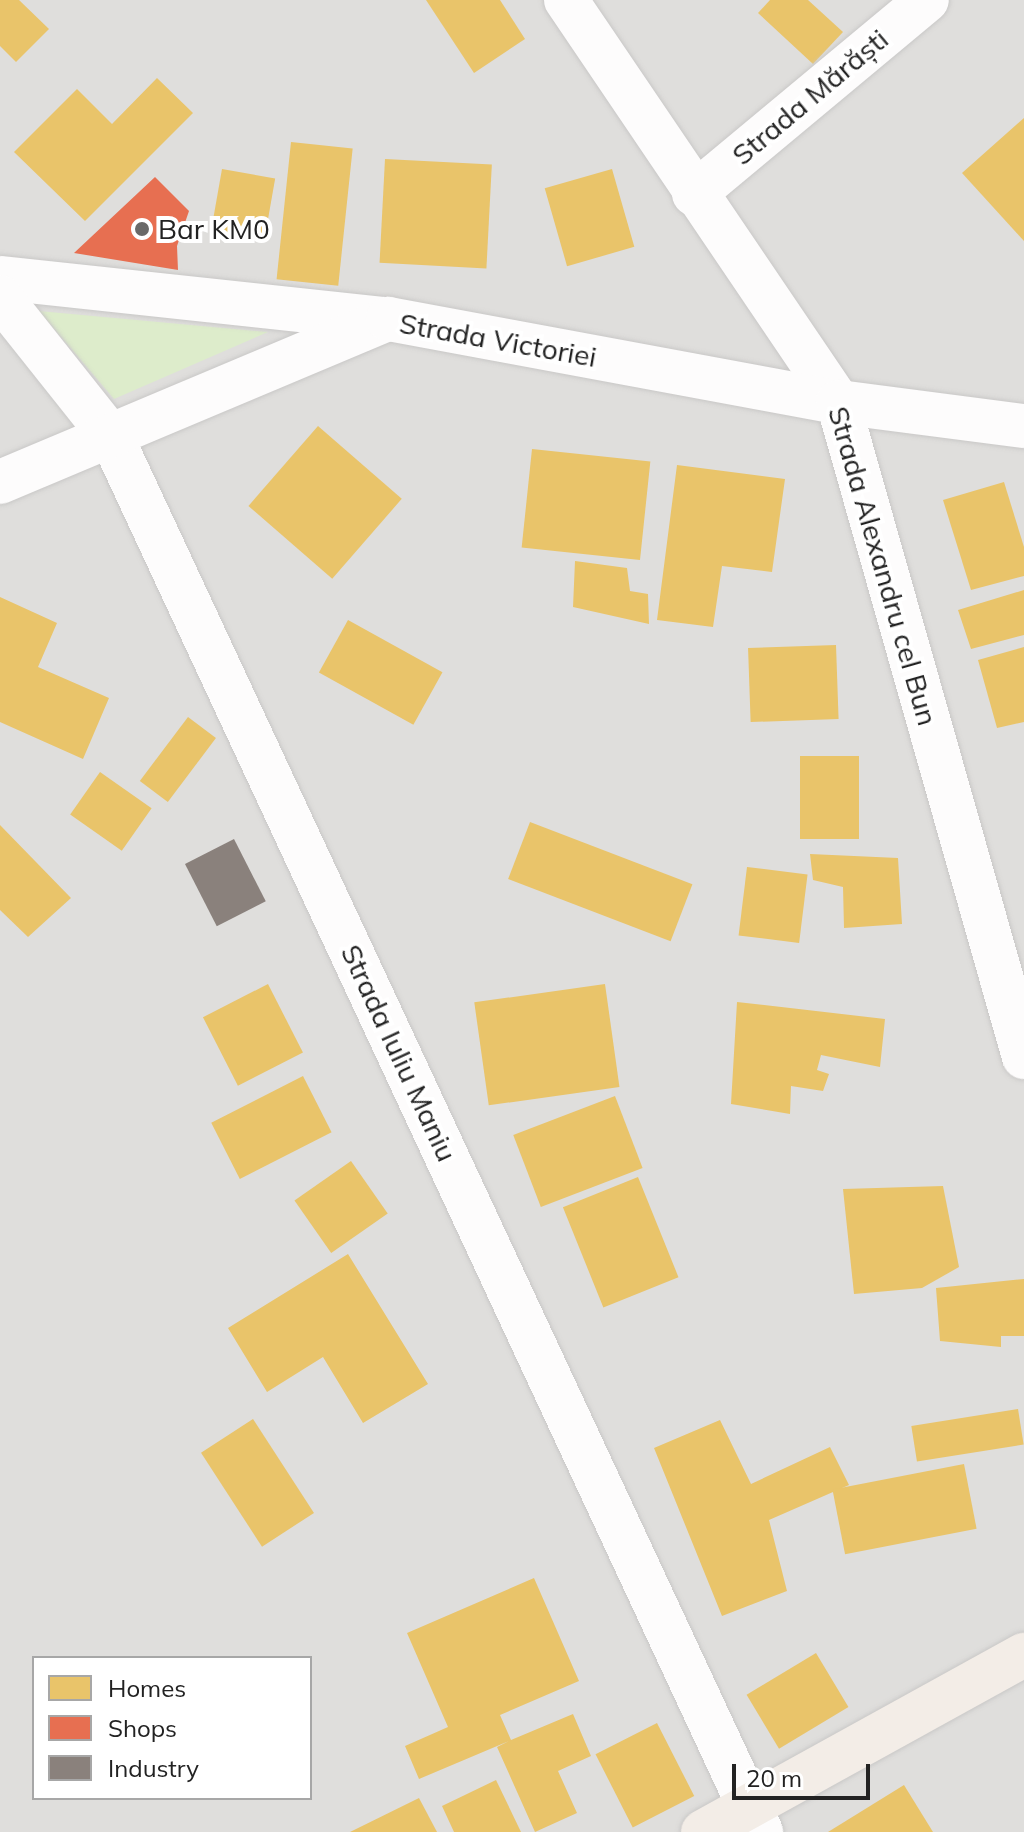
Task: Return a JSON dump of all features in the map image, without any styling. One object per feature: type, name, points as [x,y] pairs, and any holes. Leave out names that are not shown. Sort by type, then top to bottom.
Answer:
[{"type":"main road","points":[[703,1832],[754,1820],[1024,1655]]},
{"type":"street","name":"Strada Alexandru cel Bun","points":[[566,0],[694,194],[838,402],[1024,1057]]},
{"type":"street","name":"Strada Mărăști","points":[[694,194],[927,0]]},
{"type":"street","points":[[0,278],[388,319]]},
{"type":"street","name":"Strada Iuliu Maniu","points":[[0,297],[112,438],[754,1820]]},
{"type":"street","name":"Strada Victoriei","points":[[0,482],[112,438],[388,319],[838,402],[1024,426]]},
{"type":"shaded area","points":[[0,0],[1024,0],[1024,1832],[0,1832]]},
{"type":"green space","points":[[39,311],[268,332],[114,399]]},
{"type":"building: Homes","points":[[0,0],[19,0],[49,29],[16,62],[0,46]]},
{"type":"building: Homes","points":[[426,0],[500,0],[525,39],[474,73]]},
{"type":"building: Homes","points":[[770,0],[808,0],[843,32],[813,64],[758,13]]},
{"type":"building: Homes","points":[[157,78],[193,113],[85,221],[14,152],[77,89],[112,124]]},
{"type":"building: Homes","points":[[1024,118],[1024,241],[962,173]]},
{"type":"building: Homes","points":[[291,142],[353,148],[338,286],[277,279]]},
{"type":"building: Homes","points":[[385,159],[492,165],[486,268],[380,263]]},
{"type":"building: Homes","points":[[222,169],[275,178],[264,241],[211,232]]},
{"type":"building: Homes","points":[[612,169],[634,247],[567,266],[545,188]]},
{"type":"building: Homes","points":[[318,426],[402,499],[332,579],[248,506]]},
{"type":"building: Homes","points":[[532,449],[650,461],[640,560],[522,547]]},
{"type":"building: Homes","points":[[677,465],[785,479],[772,572],[722,566],[713,627],[657,620]]},
{"type":"building: Homes","points":[[1004,482],[1024,547],[1024,576],[971,590],[943,500]]},
{"type":"building: Homes","points":[[575,561],[627,568],[630,591],[648,594],[649,624],[573,607]]},
{"type":"building: Homes","points":[[1024,590],[1024,635],[971,649],[958,610]]},
{"type":"building: Homes","points":[[0,597],[57,623],[38,667],[109,698],[83,759],[0,722]]},
{"type":"building: Homes","points":[[348,620],[442,672],[413,725],[319,672]]},
{"type":"building: Homes","points":[[836,645],[839,719],[751,722],[748,648]]},
{"type":"building: Homes","points":[[1024,647],[1024,722],[997,728],[978,660]]},
{"type":"building: Homes","points":[[188,717],[216,738],[168,802],[140,781]]},
{"type":"building: Homes","points":[[800,756],[859,756],[859,839],[800,839]]},
{"type":"building: Homes","points":[[100,772],[152,808],[122,851],[70,815]]},
{"type":"building: Homes","points":[[530,822],[692,884],[671,941],[508,879]]},
{"type":"building: Homes","points":[[0,825],[71,898],[28,937],[0,910]]},
{"type":"building: Homes","points":[[810,854],[898,858],[902,924],[844,928],[843,887],[813,880]]},
{"type":"building: Homes","points":[[747,867],[808,874],[799,943],[739,935]]},
{"type":"building: Homes","points":[[268,984],[303,1053],[238,1086],[203,1017]]},
{"type":"building: Homes","points":[[605,984],[619,1087],[489,1105],[474,1002]]},
{"type":"building: Homes","points":[[737,1002],[885,1019],[880,1067],[821,1055],[817,1070],[829,1074],[823,1091],[791,1086],[790,1114],[731,1104]]},
{"type":"building: Homes","points":[[303,1076],[332,1132],[240,1179],[211,1123]]},
{"type":"building: Homes","points":[[615,1096],[643,1168],[541,1207],[513,1135]]},
{"type":"building: Homes","points":[[351,1161],[388,1213],[331,1253],[294,1201]]},
{"type":"building: Homes","points":[[638,1177],[678,1277],[603,1307],[563,1207]]},
{"type":"building: Homes","points":[[943,1186],[959,1267],[922,1288],[854,1294],[843,1189]]},
{"type":"building: Homes","points":[[348,1254],[428,1384],[363,1423],[323,1357],[267,1392],[228,1328]]},
{"type":"building: Homes","points":[[1024,1279],[1024,1336],[1001,1336],[1001,1347],[940,1341],[936,1288]]},
{"type":"building: Homes","points":[[1018,1409],[1024,1445],[917,1461],[911,1426]]},
{"type":"building: Homes","points":[[253,1419],[314,1513],[262,1547],[201,1453]]},
{"type":"building: Homes","points":[[720,1420],[751,1484],[830,1447],[849,1485],[769,1520],[787,1591],[722,1616],[654,1448]]},
{"type":"building: Homes","points":[[964,1464],[977,1529],[845,1554],[832,1490]]},
{"type":"building: Homes","points":[[534,1578],[579,1681],[500,1715],[511,1740],[573,1714],[591,1756],[558,1771],[577,1813],[535,1832],[497,1747],[509,1741],[419,1779],[405,1746],[448,1727],[407,1633]]},
{"type":"building: Homes","points":[[816,1653],[848,1707],[779,1749],[747,1695]]},
{"type":"building: Homes","points":[[657,1723],[694,1796],[633,1827],[596,1754]]},
{"type":"building: Homes","points":[[496,1780],[521,1832],[454,1832],[442,1806]]},
{"type":"building: Homes","points":[[904,1785],[933,1832],[828,1832]]},
{"type":"building: Homes","points":[[419,1798],[437,1832],[350,1832]]},
{"type":"building: Shops","name":"Bar KM0","points":[[155,177],[189,211],[177,246],[178,270],[74,253]]},
{"type":"building: Industry","points":[[234,839],[266,901],[217,926],[185,864]]},
{"type":"place","name":"Bar KM0","points":[[142,229]]}]
